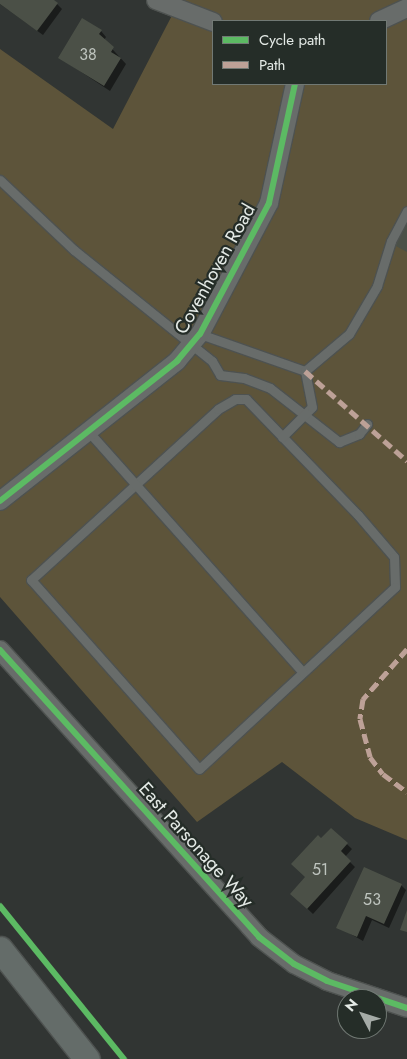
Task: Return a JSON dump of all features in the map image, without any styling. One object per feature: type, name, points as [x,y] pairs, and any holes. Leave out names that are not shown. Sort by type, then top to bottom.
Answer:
[{"type":"street","points":[[156,0],[212,22]]},
{"type":"street","points":[[382,20],[406,11]]},
{"type":"street","name":"Covenhoven Road","points":[[0,501],[177,361],[196,339],[269,204],[295,85]]},
{"type":"street","name":"East Parsonage Way","points":[[0,650],[259,937],[294,964],[327,980],[407,1008]]},
{"type":"street","points":[[0,949],[87,1059]]},
{"type":"lane","points":[[0,180],[74,250],[196,339],[220,375],[244,378],[270,388],[303,416],[339,442],[359,434],[367,424]]},
{"type":"lane","points":[[305,371],[350,334],[377,286],[391,241],[407,211]]},
{"type":"lane","points":[[196,339],[305,371]]},
{"type":"lane","points":[[282,437],[312,407],[305,371]]},
{"type":"lane","points":[[246,398],[282,437],[358,515],[394,557],[396,587],[199,769],[31,580],[137,486],[218,409],[235,399],[246,398]]},
{"type":"lane","points":[[88,431],[304,672]]},
{"type":"shaded area","points":[[180,0],[407,0],[407,840],[355,818],[282,762],[197,822],[0,597],[0,49],[113,129]]},
{"type":"building","points":[[0,0],[54,0],[58,3],[37,31],[0,4]]},
{"type":"building","points":[[82,18],[102,30],[99,34],[114,47],[111,52],[121,58],[104,86],[58,58]]},
{"type":"building","points":[[407,221],[407,252],[394,245]]},
{"type":"building","points":[[331,828],[348,843],[341,851],[351,861],[307,909],[290,894],[305,877],[291,864],[318,835],[321,838]]},
{"type":"building","points":[[364,867],[402,884],[384,924],[366,916],[357,937],[336,928]]},
{"type":"building","points":[[407,910],[407,932],[400,930]]},
{"type":"marked path","points":[[305,371],[407,461]]},
{"type":"marked path","points":[[407,649],[363,699],[360,719],[370,757],[383,774],[407,792]]},
{"type":"cycle path","points":[[0,501],[177,361],[200,334],[269,203],[295,85]]},
{"type":"cycle path","points":[[0,650],[259,937],[294,964],[327,981],[407,1008]]},
{"type":"cycle path","points":[[0,906],[124,1059]]}]
